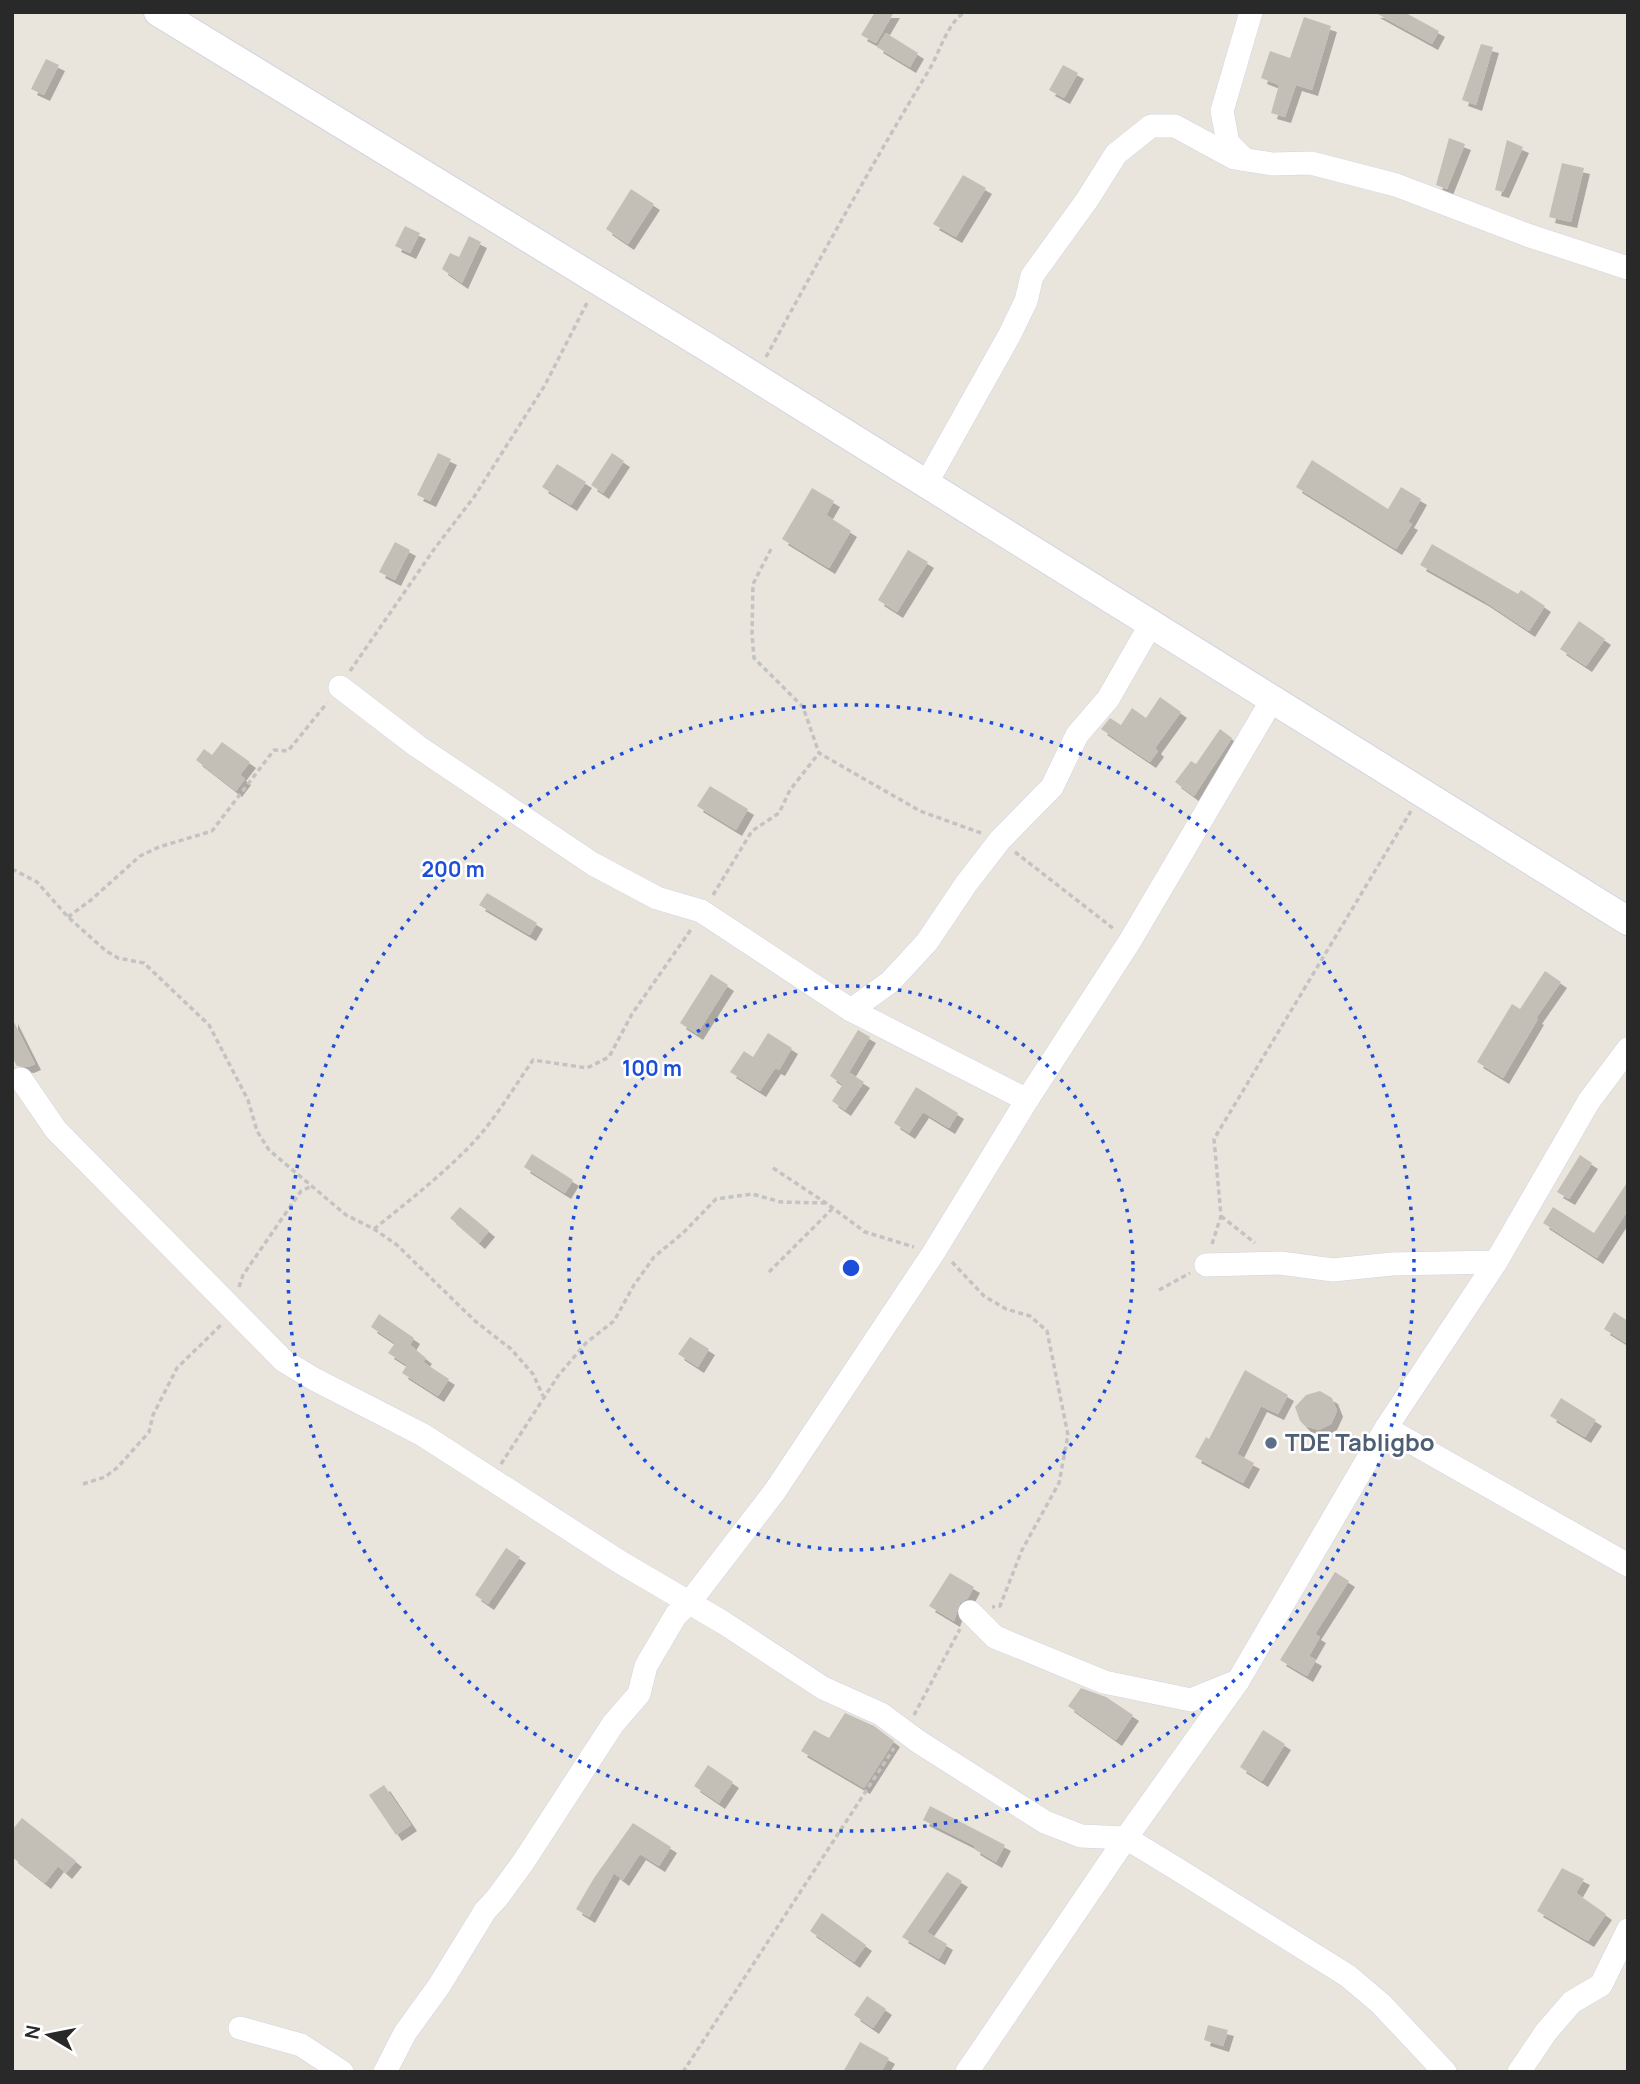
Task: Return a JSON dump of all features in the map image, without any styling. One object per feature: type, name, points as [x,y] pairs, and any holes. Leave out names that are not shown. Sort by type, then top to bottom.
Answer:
[{"type":"street","points":[[158,12],[754,377],[1628,921]]},
{"type":"street","points":[[1246,160],[1228,142],[1222,111],[1251,12]]},
{"type":"street","points":[[926,484],[1010,334],[1026,301],[1032,276],[1087,200],[1116,154],[1151,126],[1175,126],[1234,158],[1272,164],[1311,163],[1396,186],[1530,236],[1628,268]]},
{"type":"street","points":[[851,1010],[890,982],[927,942],[1000,839],[1052,787],[1077,736],[1108,699],[1151,624]]},
{"type":"street","points":[[340,687],[417,746],[593,864],[657,898],[701,911],[851,1010],[1027,1100]]},
{"type":"street","points":[[385,2072],[405,2033],[439,1986],[485,1911],[524,1861],[613,1724],[639,1694],[646,1665],[676,1615],[689,1603],[775,1491],[934,1252],[1027,1100],[1130,941],[1272,699]]},
{"type":"street","points":[[967,2072],[1126,1838],[1238,1681],[1386,1428],[1496,1262],[1590,1101],[1628,1049]]},
{"type":"street","points":[[21,1079],[56,1130],[284,1361],[423,1435],[823,1688],[881,1714],[1045,1822],[1082,1836],[1126,1838],[1269,1925],[1348,1976],[1381,2004],[1445,2072]]},
{"type":"street","points":[[1206,1265],[1280,1263],[1333,1270],[1392,1264],[1496,1262]]},
{"type":"street","points":[[1386,1428],[1628,1565]]},
{"type":"street","points":[[970,1612],[995,1637],[1104,1682],[1191,1700],[1238,1681]]},
{"type":"street","points":[[1519,2072],[1546,2032],[1572,2002],[1601,1985],[1628,1930]]},
{"type":"street","points":[[240,2028],[301,2045],[342,2072]]},
{"type":"path","points":[[754,377],[856,191],[939,54],[956,18],[965,12]]},
{"type":"path","points":[[68,917],[140,856],[159,847],[212,831],[274,750],[288,751],[340,687],[435,548],[474,497],[545,385],[598,281]]},
{"type":"path","points":[[771,549],[753,584],[751,634],[754,658],[803,707],[819,753],[920,811],[1000,839],[1130,941]]},
{"type":"path","points":[[374,1229],[412,1200],[466,1151],[533,1060],[587,1068],[609,1057],[632,1014],[679,949],[752,831],[779,813],[790,790],[819,753]]},
{"type":"path","points":[[1159,1290],[1206,1265],[1221,1216],[1214,1139],[1423,792]]},
{"type":"path","points":[[12,869],[37,882],[68,917],[106,951],[118,958],[144,963],[209,1025],[248,1100],[257,1130],[269,1150],[346,1215],[374,1229],[397,1245],[475,1321],[511,1349],[533,1374],[543,1396]]},
{"type":"path","points":[[683,2072],[905,1732],[942,1659],[970,1612],[1000,1605],[1022,1550],[1059,1483],[1068,1435],[1047,1331],[1030,1316],[1006,1309],[984,1296],[955,1266],[944,1249],[934,1252],[865,1232],[773,1168]]},
{"type":"path","points":[[83,1484],[105,1476],[118,1466],[149,1432],[153,1415],[177,1368],[235,1310],[243,1275],[301,1191],[312,1186]]},
{"type":"path","points":[[494,1482],[500,1465],[543,1396],[586,1343],[614,1321],[634,1284],[654,1257],[683,1234],[716,1199],[752,1194],[781,1202],[826,1203]]},
{"type":"path","points":[[769,1272],[832,1209]]},
{"type":"path","points":[[1221,1216],[1280,1263]]},
{"type":"building","points":[[875,12],[894,12],[876,43],[861,35]]},
{"type":"building","points":[[1374,12],[1404,12],[1439,31],[1432,44]]},
{"type":"building","points":[[1304,17],[1331,26],[1312,90],[1296,85],[1285,117],[1271,113],[1279,85],[1261,78],[1270,51],[1290,58]]},
{"type":"building","points":[[886,33],[918,53],[910,67],[877,47]]},
{"type":"building","points":[[1481,44],[1493,47],[1476,105],[1462,100]]},
{"type":"building","points":[[46,59],[59,65],[44,95],[31,89]]},
{"type":"building","points":[[1063,65],[1078,73],[1064,98],[1049,90]]},
{"type":"building","points":[[1449,138],[1465,144],[1447,189],[1436,185]]},
{"type":"building","points":[[1507,140],[1523,147],[1503,192],[1495,190]]},
{"type":"building","points":[[1562,163],[1584,168],[1571,222],[1549,217]]},
{"type":"building","points":[[963,175],[986,188],[956,237],[933,224]]},
{"type":"building","points":[[631,189],[654,204],[628,244],[606,229]]},
{"type":"building","points":[[405,226],[420,233],[410,253],[395,246]]},
{"type":"building","points":[[469,236],[481,242],[462,283],[442,269],[450,253],[459,257]]},
{"type":"building","points":[[438,453],[451,459],[430,501],[417,495]]},
{"type":"building","points":[[612,453],[624,461],[603,493],[591,485]]},
{"type":"building","points":[[1312,460],[1388,509],[1401,487],[1421,499],[1408,522],[1412,524],[1396,549],[1296,487]]},
{"type":"building","points":[[557,464],[586,482],[571,505],[542,487]]},
{"type":"building","points":[[812,488],[834,501],[826,515],[851,531],[829,568],[782,539]]},
{"type":"building","points":[[395,542],[410,550],[395,580],[379,572]]},
{"type":"building","points":[[1432,544],[1518,594],[1521,590],[1545,606],[1529,631],[1484,601],[1420,565]]},
{"type":"building","points":[[908,550],[928,562],[897,612],[878,600]]},
{"type":"building","points":[[1579,621],[1605,639],[1586,666],[1560,649]]},
{"type":"building","points":[[1160,697],[1181,712],[1155,748],[1158,751],[1150,762],[1101,729],[1110,718],[1121,725],[1132,708],[1146,718]]},
{"type":"building","points":[[1220,729],[1232,738],[1194,796],[1175,782],[1191,761],[1196,764]]},
{"type":"building","points":[[222,742],[250,762],[240,775],[245,779],[236,791],[196,760],[204,749],[212,755]]},
{"type":"building","points":[[710,786],[748,809],[736,830],[697,806]]},
{"type":"building","points":[[487,893],[537,923],[530,935],[479,905]]},
{"type":"building","points":[[1545,971],[1561,982],[1536,1018],[1538,1019],[1503,1078],[1477,1062],[1512,1004],[1520,1009]]},
{"type":"building","points":[[711,974],[728,985],[697,1034],[680,1023]]},
{"type":"building","points":[[12,1018],[35,1064],[28,1067],[17,1066],[12,1057]]},
{"type":"building","points":[[858,1030],[870,1037],[842,1084],[830,1076]]},
{"type":"building","points":[[768,1033],[792,1048],[779,1070],[775,1068],[760,1091],[730,1072],[744,1051],[753,1057]]},
{"type":"building","points":[[850,1073],[864,1082],[845,1110],[832,1101]]},
{"type":"building","points":[[916,1087],[958,1113],[949,1128],[923,1112],[909,1133],[894,1123]]},
{"type":"building","points":[[532,1154],[573,1180],[565,1193],[524,1167]]},
{"type":"building","points":[[1580,1155],[1592,1163],[1569,1199],[1557,1192]]},
{"type":"building","points":[[1628,1181],[1628,1210],[1597,1258],[1543,1223],[1553,1207],[1594,1233]]},
{"type":"building","points":[[460,1207],[489,1231],[479,1243],[450,1218]]},
{"type":"building","points":[[1614,1312],[1628,1321],[1628,1344],[1604,1329]]},
{"type":"building","points":[[379,1314],[414,1338],[410,1345],[426,1358],[423,1362],[449,1379],[438,1396],[402,1373],[407,1365],[388,1353],[395,1343],[371,1327]]},
{"type":"building","points":[[690,1337],[709,1349],[698,1367],[678,1354]]},
{"type":"building","points":[[1245,1370],[1288,1395],[1278,1414],[1261,1406],[1237,1454],[1254,1463],[1243,1483],[1195,1457],[1206,1437],[1209,1439]]},
{"type":"building","points":[[1320,1391],[1332,1398],[1337,1411],[1331,1424],[1319,1430],[1305,1426],[1295,1407],[1306,1395]]},
{"type":"building","points":[[1561,1398],[1596,1420],[1585,1437],[1550,1416]]},
{"type":"building","points":[[506,1548],[520,1557],[488,1604],[475,1595]]},
{"type":"building","points":[[1335,1572],[1349,1581],[1315,1634],[1320,1637],[1309,1656],[1316,1660],[1307,1676],[1280,1660]]},
{"type":"building","points":[[950,1573],[974,1587],[968,1598],[960,1603],[954,1621],[929,1606]]},
{"type":"building","points":[[1081,1688],[1106,1697],[1133,1715],[1116,1740],[1068,1706]]},
{"type":"building","points":[[845,1713],[874,1726],[894,1741],[864,1788],[801,1751],[814,1730],[829,1738]]},
{"type":"building","points":[[1263,1730],[1285,1744],[1262,1781],[1240,1767]]},
{"type":"building","points":[[708,1765],[733,1782],[719,1803],[694,1786]]},
{"type":"building","points":[[384,1785],[411,1825],[396,1835],[369,1795]]},
{"type":"building","points":[[930,1806],[1005,1845],[996,1862],[974,1849],[975,1846],[923,1820]]},
{"type":"building","points":[[22,1818],[76,1861],[66,1873],[58,1866],[45,1883],[12,1857],[12,1830]]},
{"type":"building","points":[[633,1823],[671,1847],[659,1866],[640,1854],[623,1880],[614,1873],[589,1917],[576,1909],[594,1878]]},
{"type":"building","points":[[1562,1868],[1584,1879],[1576,1893],[1606,1914],[1588,1941],[1537,1911]]},
{"type":"building","points":[[947,1872],[962,1881],[927,1932],[947,1944],[939,1959],[902,1937]]},
{"type":"building","points":[[822,1913],[866,1945],[854,1962],[810,1931]]},
{"type":"building","points":[[867,1996],[886,2009],[873,2028],[854,2015]]},
{"type":"building","points":[[1208,2025],[1228,2030],[1223,2046],[1204,2040]]},
{"type":"building","points":[[860,2042],[889,2058],[881,2072],[843,2072]]},
{"type":"place","name":"TDE Tabligbo","points":[[1271,1443]]}]
